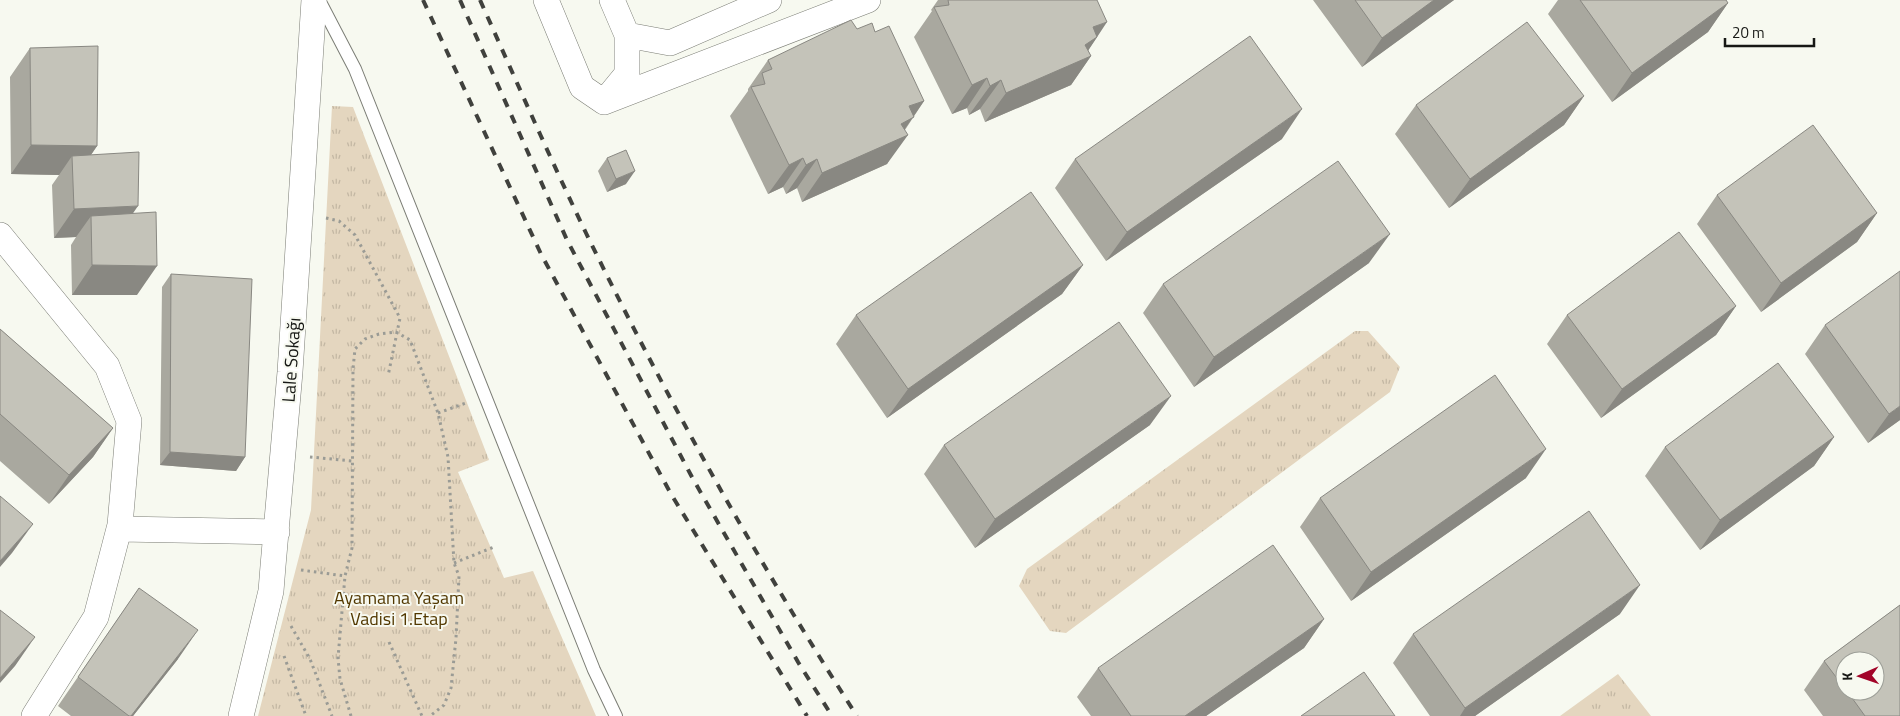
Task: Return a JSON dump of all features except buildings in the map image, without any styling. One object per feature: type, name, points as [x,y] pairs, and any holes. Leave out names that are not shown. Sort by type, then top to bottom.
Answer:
[{"type":"street","name":"Lale Sokağı","points":[[241,716],[271,591],[283,454],[314,0]]},
{"type":"street","points":[[546,0],[582,88],[604,102]]},
{"type":"street","points":[[604,102],[627,74],[627,35],[612,0]]},
{"type":"street","points":[[627,35],[670,43],[769,0]]},
{"type":"street","points":[[604,102],[868,0]]},
{"type":"street","points":[[0,235],[107,366],[129,421],[120,529],[96,617],[34,716]]},
{"type":"street","points":[[120,529],[277,532]]},
{"type":"lane","points":[[319,0],[355,69],[594,670],[616,716]]},
{"type":"path","points":[[300,213],[339,221],[354,235],[400,318],[388,376]]},
{"type":"path","points":[[351,716],[340,679],[338,658],[345,576],[352,548],[355,349],[365,338],[396,332],[410,340],[438,413],[448,457],[454,562],[459,576],[451,688],[444,704],[430,716]]},
{"type":"path","points":[[438,413],[471,401]]},
{"type":"path","points":[[283,454],[352,461]]},
{"type":"path","points":[[454,562],[494,547]]},
{"type":"path","points":[[273,566],[345,576]]},
{"type":"path","points":[[271,591],[310,659],[332,716]]},
{"type":"path","points":[[263,628],[285,658],[306,716]]},
{"type":"path","points":[[389,642],[422,716]]},
{"type":"green space","name":"Ayamama Yaşam Vadisi 1.Etap","points":[[332,106],[353,107],[489,460],[458,472],[504,578],[533,571],[596,716],[258,716],[311,510]]},
{"type":"green space","points":[[1355,331],[1368,331],[1400,367],[1390,392],[1066,633],[1050,631],[1019,586],[1027,569]]},
{"type":"green space","points":[[1618,674],[1651,716],[1560,716]]},
{"type":"railway","points":[[423,0],[541,254],[671,494],[807,716]]},
{"type":"railway","points":[[460,0],[567,240],[693,479],[798,662],[832,716]]},
{"type":"railway","points":[[480,0],[572,204],[648,357],[714,479],[820,658],[857,716]]}]
